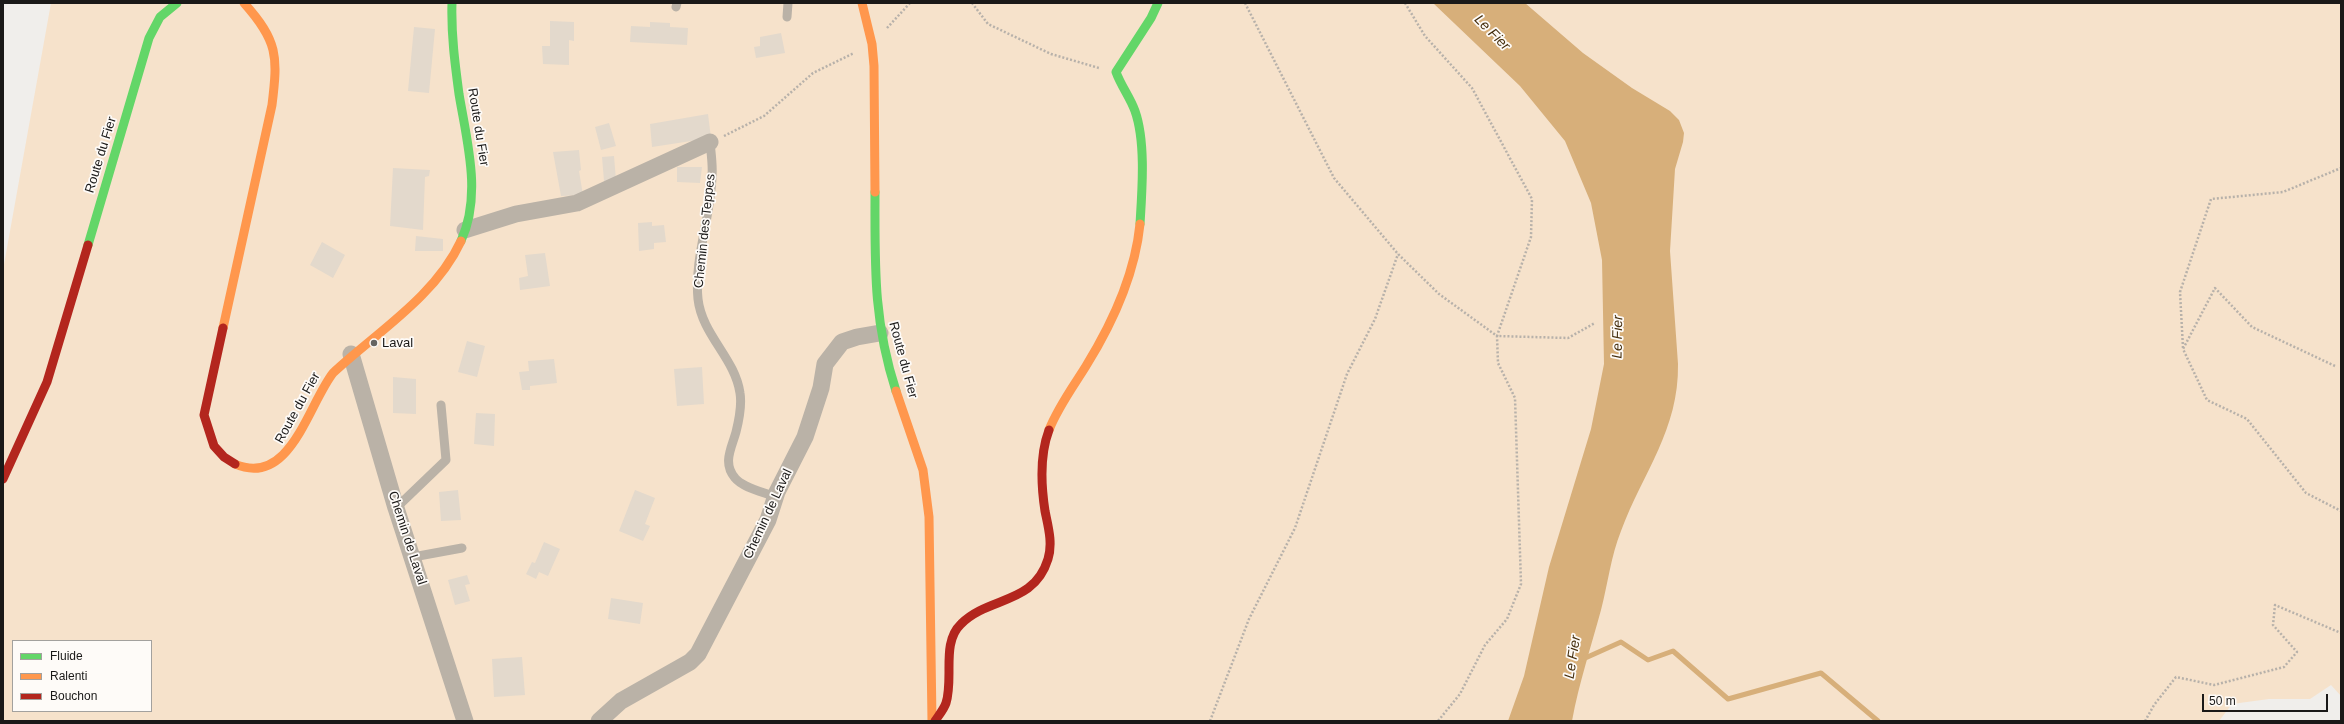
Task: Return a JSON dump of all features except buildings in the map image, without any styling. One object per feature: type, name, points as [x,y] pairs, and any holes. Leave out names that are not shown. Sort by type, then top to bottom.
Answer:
[{"type":"main road","name":"Route du Fier","points":[[3,479],[47,382],[149,38],[160,18],[177,3]]},
{"type":"main road","name":"Route du Fier","points":[[244,3],[268,30],[273,44],[276,69],[272,105],[204,416],[207,435],[215,449],[230,462],[247,469],[261,469],[276,463],[288,454],[299,437],[326,381],[352,354],[430,286],[445,269],[459,248],[471,205],[472,178],[458,84],[452,21],[452,3]]},
{"type":"main road","name":"Route du Fier","points":[[862,3],[872,44],[874,66],[875,290],[880,333],[887,363],[923,470],[928,509],[932,721]]},
{"type":"main road","points":[[935,721],[946,702],[953,638],[959,625],[967,618],[1024,594],[1036,583],[1047,564],[1051,536],[1044,502],[1044,459],[1046,439],[1099,342],[1128,274],[1137,245],[1141,215],[1141,158],[1137,118],[1129,94],[1116,72],[1151,18],[1158,3]]},
{"type":"street","points":[[465,230],[516,214],[577,203],[710,142]]},
{"type":"street","name":"Chemin de Laval","points":[[599,721],[621,701],[690,662],[698,654],[768,520],[776,497],[805,437],[821,388],[825,364],[842,342],[857,337],[880,333]]},
{"type":"street","name":"Chemin de Laval","points":[[352,354],[396,508],[465,721]]},
{"type":"lane","points":[[787,17],[788,3]]},
{"type":"lane","name":"Chemin des Teppes","points":[[710,142],[712,176],[699,267],[698,300],[706,326],[730,366],[740,392],[737,426],[728,454],[730,469],[735,478],[744,484],[776,497]]},
{"type":"lane","points":[[396,508],[446,460],[441,405]]},
{"type":"lane","points":[[413,557],[462,548]]},
{"type":"path","points":[[710,142],[764,116],[813,73],[872,44],[910,3]]},
{"type":"path","points":[[972,3],[988,24],[995,28],[1051,54],[1116,72]]},
{"type":"path","points":[[1245,3],[1334,178],[1398,254],[1439,294],[1497,336],[1568,338],[1595,323]]},
{"type":"path","points":[[1405,3],[1425,36],[1472,88],[1532,199],[1531,237],[1497,336],[1498,363],[1515,398],[1521,584],[1507,619],[1485,645],[1460,694],[1438,721]]},
{"type":"path","points":[[2341,168],[2283,192],[2211,199],[2180,292],[2184,349],[2207,400],[2247,419],[2306,493],[2341,511]]},
{"type":"path","points":[[1210,721],[1249,619],[1294,528],[1347,374],[1375,319],[1398,254]]},
{"type":"path","points":[[2184,349],[2215,288],[2252,327],[2335,366]]},
{"type":"path","points":[[2145,721],[2154,705],[2176,677],[2214,685],[2284,667],[2297,652],[2273,625],[2275,605],[2341,633]]},
{"type":"shaded area","points":[[51,3],[2341,3],[2341,696],[2331,685],[2310,699],[2269,699],[2232,704],[2219,721],[3,721],[3,270]]},
{"type":"water","name":"Le Fier","points":[[1433,3],[1525,3],[1583,53],[1632,88],[1670,111],[1679,120],[1684,133],[1683,142],[1675,169],[1670,251],[1678,364],[1677,388],[1673,410],[1658,450],[1630,510],[1618,540],[1572,721],[1508,721],[1524,676],[1549,567],[1591,429],[1604,364],[1602,260],[1591,203],[1565,141],[1520,86]]},
{"type":"waterway","name":"Le Fier","points":[[1583,659],[1621,642],[1648,660],[1673,651],[1728,699],[1821,673],[1878,721]]},
{"type":"traffic: fast","points":[[88,245],[149,38],[160,17],[177,3]]},
{"type":"traffic: fast","points":[[452,3],[452,26],[455,60],[459,94],[469,149],[472,187],[471,205],[461,241]]},
{"type":"traffic: fast","points":[[1140,224],[1142,197],[1141,137],[1135,111],[1116,72],[1151,18],[1158,3]]},
{"type":"traffic: fast","points":[[875,192],[875,244],[879,316],[888,365],[896,391]]},
{"type":"traffic: slow","points":[[223,328],[272,105],[275,74],[275,61],[269,39],[264,28],[244,3]]},
{"type":"traffic: slow","points":[[862,3],[872,44],[874,66],[875,192]]},
{"type":"traffic: slow","points":[[1049,430],[1061,405],[1096,350],[1121,298],[1133,261],[1140,224]]},
{"type":"traffic: slow","points":[[235,464],[254,468],[270,464],[284,454],[306,422],[333,373],[421,297],[450,261],[461,241]]},
{"type":"traffic: slow","points":[[896,391],[923,470],[929,517],[932,721]]},
{"type":"traffic: jam","points":[[3,479],[47,382],[88,245]]},
{"type":"traffic: jam","points":[[223,328],[204,415],[214,446],[224,457],[235,464]]},
{"type":"traffic: jam","points":[[935,721],[946,703],[949,683],[951,641],[955,632],[961,624],[972,615],[984,608],[1010,598],[1032,585],[1041,574],[1048,559],[1050,541],[1045,511],[1042,470],[1044,449],[1049,430]]},
{"type":"place","name":"Laval","points":[[374,343]]}]
